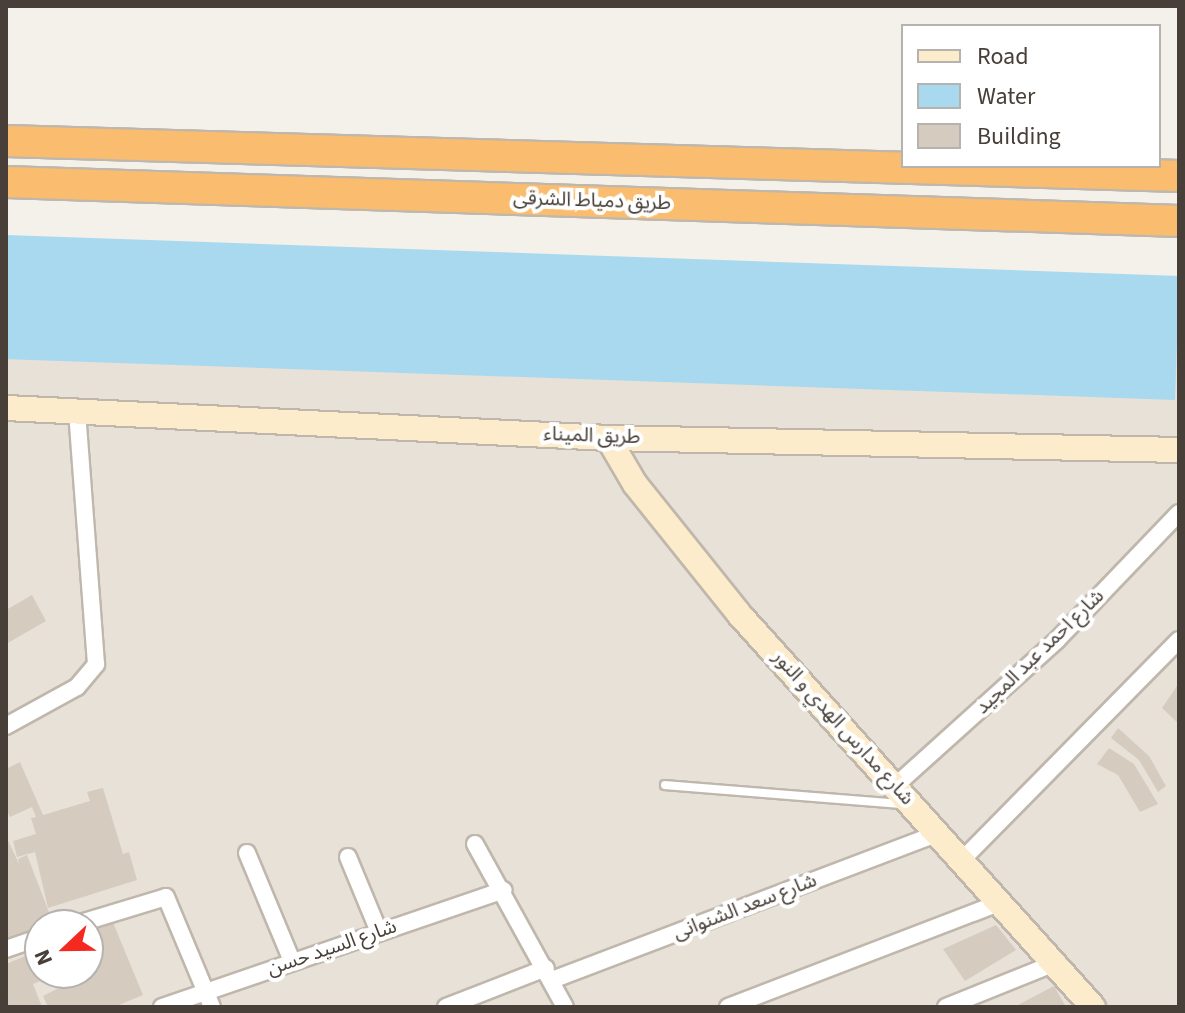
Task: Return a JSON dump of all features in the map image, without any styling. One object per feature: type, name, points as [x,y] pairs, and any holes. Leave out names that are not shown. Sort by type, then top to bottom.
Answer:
[{"type":"highway","points":[[6,141],[901,167]]},
{"type":"highway","points":[[186,188],[187,145]]},
{"type":"highway","points":[[923,168],[1179,176]]},
{"type":"highway","name":"طريق دمياط الشرقى","points":[[6,182],[1179,221]]},
{"type":"street","name":"طريق الميناء","points":[[6,408],[608,438],[1179,450]]},
{"type":"street","points":[[6,726],[77,687],[96,664],[77,410]]},
{"type":"street","name":"شارع مدارس الهدي و النور","points":[[608,438],[635,484],[739,614],[1093,1007]]},
{"type":"street","name":"شارع احمد عبد المجيد","points":[[904,796],[1179,513]]},
{"type":"street","points":[[962,860],[1179,640]]},
{"type":"street","name":"شارع سعد الشنوانى","points":[[446,1007],[549,974],[938,833]]},
{"type":"street","points":[[475,844],[504,890],[565,1007]]},
{"type":"street","points":[[247,853],[292,961]]},
{"type":"street","points":[[348,857],[379,932]]},
{"type":"street","name":"شارع السيد حسن","points":[[162,1007],[209,999],[292,961],[504,890]]},
{"type":"street","points":[[104,916],[166,897],[209,999]]},
{"type":"street","points":[[728,1007],[1001,902]]},
{"type":"street","points":[[946,1007],[1055,963]]},
{"type":"lane","points":[[665,785],[904,796]]},
{"type":"shaded area","points":[[6,294],[1179,339],[1179,1007],[6,1007]]},
{"type":"water","points":[[6,235],[1179,276],[1175,400],[6,359]]},
{"type":"building","points":[[32,595],[46,621],[6,644],[6,610]]},
{"type":"building","points":[[1179,683],[1179,724],[1162,708]]},
{"type":"building","points":[[1118,728],[1149,756],[1166,786],[1158,792],[1139,760],[1111,738]]},
{"type":"building","points":[[1109,748],[1134,764],[1158,804],[1140,812],[1118,775],[1097,764]]},
{"type":"building","points":[[20,762],[43,815],[90,801],[87,792],[103,788],[123,854],[129,852],[137,880],[48,908],[35,852],[17,857],[13,841],[36,834],[31,818],[36,817],[32,807],[10,817],[6,809],[6,769]]},
{"type":"building","points":[[6,836],[19,864],[18,859],[27,855],[48,909],[24,909],[24,932],[6,940]]},
{"type":"building","points":[[107,908],[143,995],[114,1007],[48,1007],[43,996],[57,989],[104,989],[104,909]]},
{"type":"building","points":[[996,925],[1016,950],[965,981],[943,949]]},
{"type":"building","points":[[24,957],[24,989],[35,989],[42,1007],[6,1007],[6,964]]},
{"type":"building","points":[[1054,986],[1066,1007],[1014,1007]]}]
